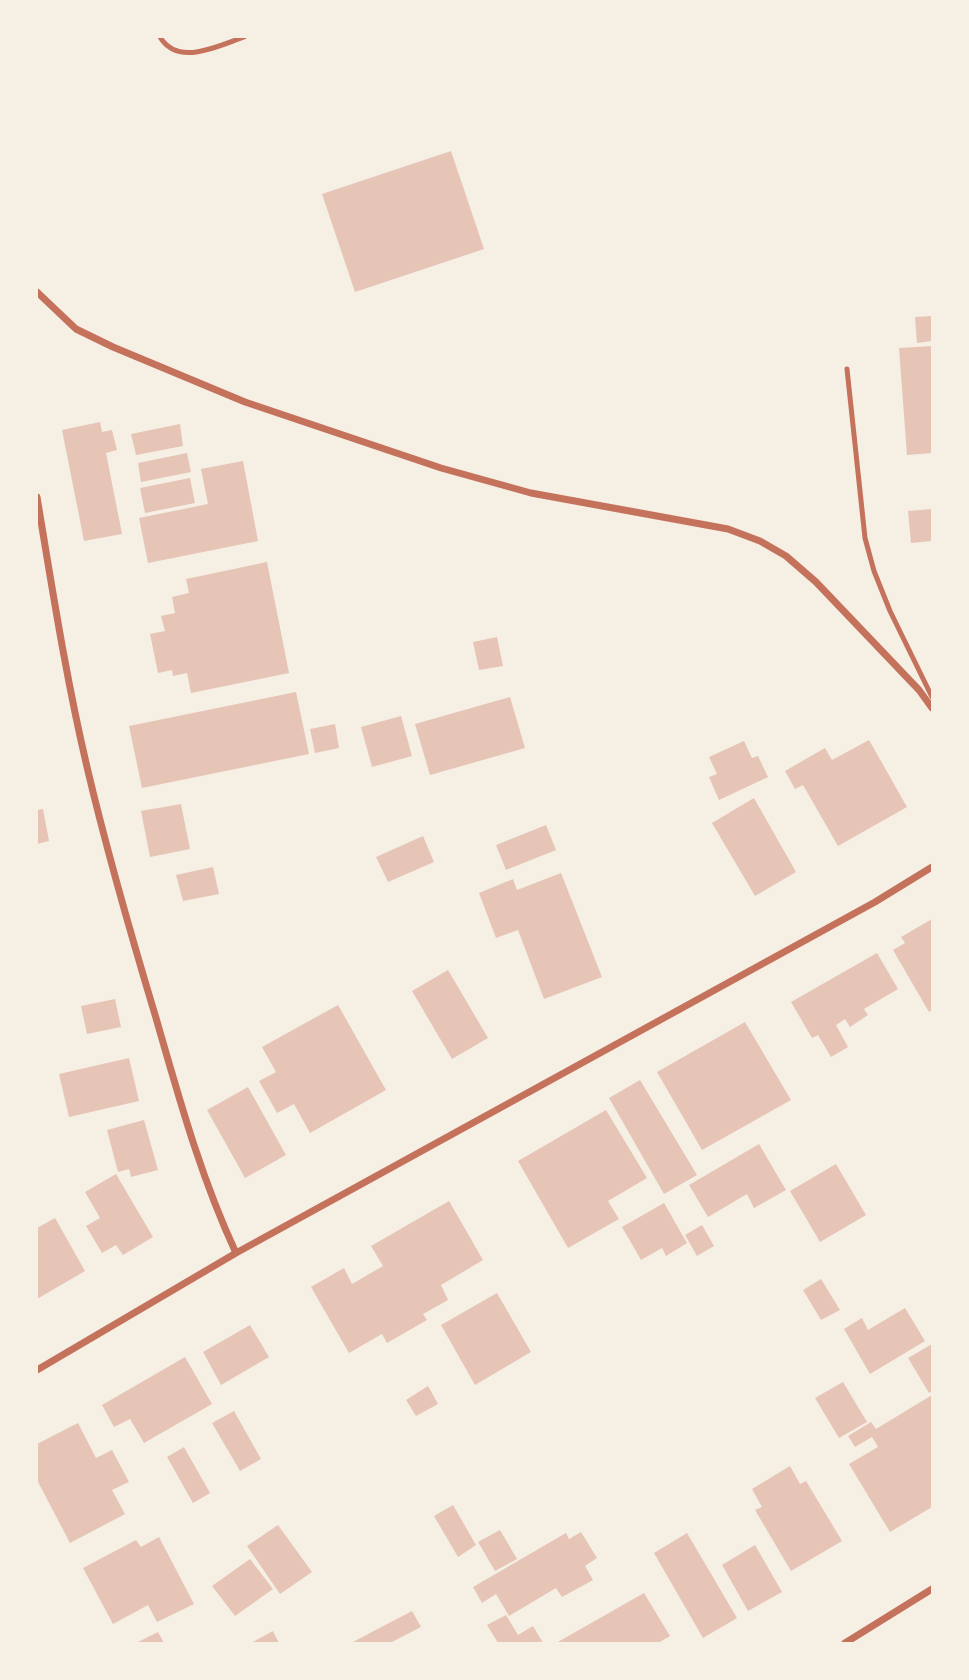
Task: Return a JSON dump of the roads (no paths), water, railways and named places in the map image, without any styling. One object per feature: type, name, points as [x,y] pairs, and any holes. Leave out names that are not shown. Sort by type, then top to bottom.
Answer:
[{"type":"street","points":[[37,292],[76,329],[245,402],[441,468],[518,489],[728,529],[760,541],[786,556],[816,582],[919,690],[932,708]]},
{"type":"street","points":[[37,497],[66,665],[113,873],[193,1144],[215,1209],[236,1253]]},
{"type":"street","points":[[37,1370],[236,1253],[874,902],[932,867]]},
{"type":"street","points":[[845,1643],[932,1589]]},
{"type":"lane","points":[[160,37],[164,44],[182,53],[201,51],[244,37]]},
{"type":"lane","points":[[848,369],[868,549],[890,611],[932,697]]}]
